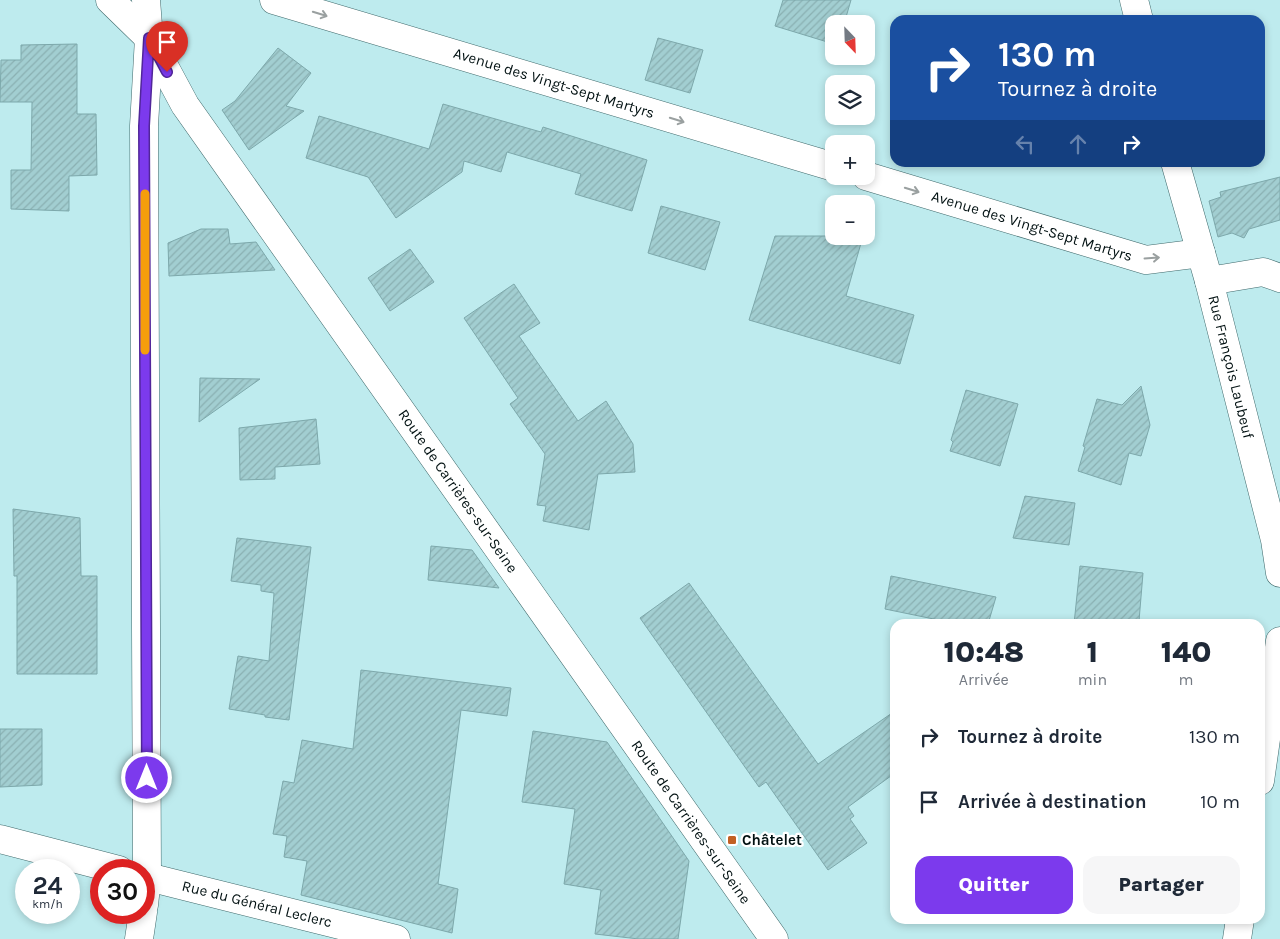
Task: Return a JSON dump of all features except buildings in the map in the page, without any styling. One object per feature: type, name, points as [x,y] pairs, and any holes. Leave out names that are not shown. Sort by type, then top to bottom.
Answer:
[{"type":"street","points":[[110,0],[149,38]]},
{"type":"street","points":[[146,0],[149,38],[144,126],[146,859]]},
{"type":"street","name":"Avenue des Vingt-Sept Martyrs","points":[[274,0],[825,164]]},
{"type":"street","points":[[1134,0],[1138,15]]},
{"type":"street","name":"Route de Carrières-sur-Seine","points":[[149,38],[185,105],[774,939]]},
{"type":"street","name":"Rue François Laubeuf","points":[[1176,167],[1209,281],[1275,540],[1280,573]]},
{"type":"street","name":"Avenue des Vingt-Sept Martyrs","points":[[875,179],[1146,260],[1201,253]]},
{"type":"street","points":[[1209,281],[1263,272],[1280,278]]},
{"type":"street","points":[[1265,746],[1280,641]]},
{"type":"street","points":[[0,839],[90,862]]},
{"type":"street","name":"Rue du Général Leclerc","points":[[155,878],[396,939]]},
{"type":"street","points":[[139,939],[141,924]]},
{"type":"street","points":[[1236,939],[1239,924]]},
{"type":"slow traffic","points":[[145,194],[145,350]]},
{"type":"place","name":"Châtelet","points":[[732,840]]},
{"type":"route","points":[[147,778],[144,126],[149,38],[167,72]]}]
